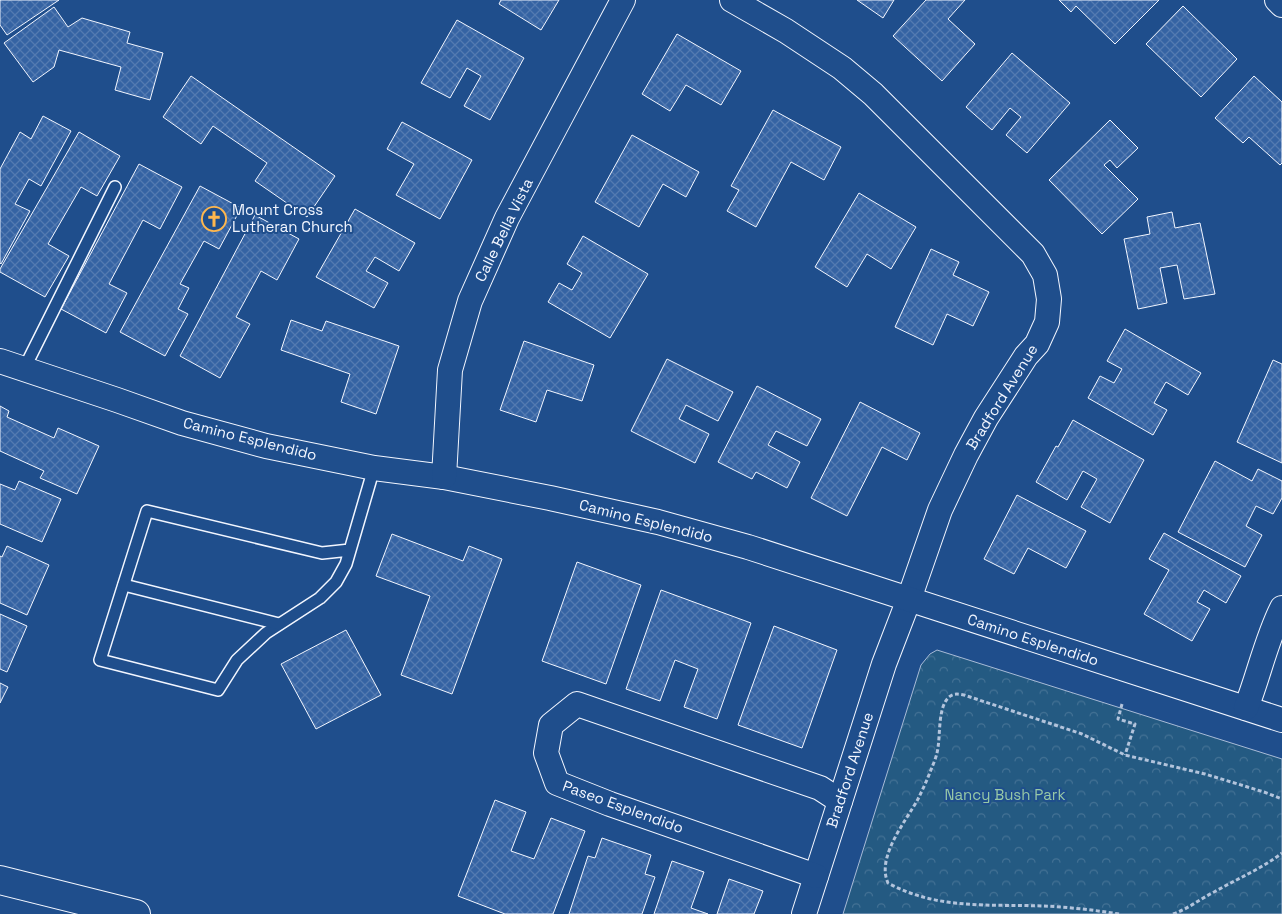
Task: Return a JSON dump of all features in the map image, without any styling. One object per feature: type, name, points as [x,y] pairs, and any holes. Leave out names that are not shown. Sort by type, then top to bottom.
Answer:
[{"type":"main road","points":[[0,880],[136,914]]},
{"type":"street","name":"Calle Bella Vista","points":[[444,477],[450,370],[470,301],[507,218],[623,0]]},
{"type":"street","name":"Bradford Avenue","points":[[732,0],[786,31],[834,63],[873,94],[1033,254],[1045,275],[1049,299],[1047,322],[1037,344],[1026,356],[986,418],[940,510],[909,600],[884,664],[804,914]]},
{"type":"street","points":[[1277,0],[1282,5]]},
{"type":"street","name":"Camino Esplendido","points":[[0,361],[182,423],[266,446],[374,468],[444,477],[550,498],[658,522],[748,547],[1282,720]]},
{"type":"street","points":[[1246,708],[1272,630],[1282,608]]},
{"type":"street","name":"Paseo Esplendido","points":[[816,876],[610,804],[557,783],[546,753],[551,724],[577,704],[820,788],[840,801]]},
{"type":"lane","points":[[24,369],[115,187]]},
{"type":"lane","points":[[350,550],[322,553],[147,511],[100,660],[218,690],[237,660],[266,633],[320,598],[336,582],[346,564],[374,468]]},
{"type":"lane","points":[[124,585],[280,624]]},
{"type":"path","points":[[1119,914],[1042,906],[974,906],[959,904],[934,900],[897,888],[888,883],[884,875],[897,832],[919,797],[932,767],[937,752],[944,703],[949,697],[955,693],[972,697],[1067,729],[1125,755],[1205,774],[1282,799]]},
{"type":"path","points":[[1122,704],[1118,719],[1135,724],[1125,755]]},
{"type":"path","points":[[1173,914],[1191,907],[1208,895],[1282,853]]},
{"type":"green space","name":"Nancy Bush Park","points":[[937,650],[1282,759],[1282,914],[843,914],[921,665],[930,654]]},
{"type":"building","points":[[0,0],[59,0],[7,35],[0,25]]},
{"type":"building","points":[[501,0],[559,0],[541,30],[499,4]]},
{"type":"building","points":[[857,0],[894,0],[883,18]]},
{"type":"building","points":[[926,0],[965,0],[948,19],[975,44],[942,81],[893,36]]},
{"type":"building","points":[[1059,0],[1159,0],[1115,44],[1076,6],[1071,12]]},
{"type":"building","points":[[1183,6],[1237,59],[1201,97],[1146,44]]},
{"type":"building","points":[[54,7],[68,27],[82,18],[130,32],[127,43],[163,53],[150,100],[115,90],[121,67],[59,50],[54,67],[33,82],[4,43]]},
{"type":"building","points":[[457,20],[524,58],[490,120],[464,106],[481,76],[467,68],[450,98],[421,83]]},
{"type":"building","points":[[677,34],[741,71],[721,105],[686,85],[670,111],[642,94]]},
{"type":"building","points":[[1012,53],[1070,103],[1027,153],[1006,135],[1021,117],[1010,108],[992,130],[966,107]]},
{"type":"building","points":[[191,76],[335,176],[307,217],[255,181],[267,163],[213,126],[201,144],[163,117]]},
{"type":"building","points":[[1254,76],[1282,102],[1282,163],[1280,165],[1249,137],[1243,143],[1215,118]]},
{"type":"building","points":[[773,110],[841,147],[824,180],[791,162],[756,227],[727,211],[739,190],[731,186]]},
{"type":"building","points":[[43,116],[71,131],[41,186],[29,179],[15,204],[30,211],[1,264],[0,169],[20,132],[31,139]]},
{"type":"building","points":[[1110,120],[1138,148],[1117,168],[1110,160],[1104,165],[1138,199],[1102,234],[1049,180]]},
{"type":"building","points":[[402,122],[472,160],[440,219],[396,195],[414,164],[387,149]]},
{"type":"building","points":[[79,132],[120,156],[97,196],[81,187],[48,244],[69,256],[45,297],[0,272],[0,269]]},
{"type":"building","points":[[632,135],[699,172],[686,197],[663,184],[639,227],[595,202]]},
{"type":"building","points":[[139,164],[182,187],[160,229],[143,220],[109,284],[127,293],[106,333],[61,309]]},
{"type":"building","points":[[200,186],[241,208],[219,249],[204,241],[180,284],[189,288],[178,309],[188,314],[165,356],[120,332]]},
{"type":"building","points":[[859,193],[916,227],[891,269],[867,254],[847,287],[815,267]]},
{"type":"building","points":[[355,209],[415,243],[399,271],[375,257],[366,271],[388,283],[374,308],[316,277]]},
{"type":"building","points":[[1172,212],[1175,228],[1200,223],[1215,294],[1184,299],[1177,265],[1160,268],[1167,303],[1138,309],[1124,239],[1150,234],[1147,217]]},
{"type":"building","points":[[255,215],[299,239],[277,280],[261,271],[236,317],[250,324],[220,378],[180,356]]},
{"type":"building","points":[[583,236],[648,274],[610,338],[548,302],[559,283],[572,290],[582,273],[567,264]]},
{"type":"building","points":[[931,249],[959,262],[953,275],[989,292],[973,326],[947,314],[933,345],[895,327]]},
{"type":"building","points":[[291,320],[322,331],[326,321],[399,346],[376,414],[341,402],[350,374],[281,350]]},
{"type":"building","points":[[1125,329],[1201,373],[1188,395],[1166,382],[1154,403],[1167,410],[1153,435],[1088,398],[1100,376],[1114,383],[1122,369],[1107,361]]},
{"type":"building","points":[[524,341],[594,365],[582,401],[547,390],[536,422],[500,410]]},
{"type":"building","points":[[667,359],[733,392],[718,421],[686,405],[679,419],[709,434],[695,463],[631,431]]},
{"type":"building","points":[[1273,360],[1282,364],[1282,463],[1237,442]]},
{"type":"building","points":[[757,386],[821,419],[807,446],[776,431],[768,445],[800,462],[787,488],[756,472],[752,479],[718,462]]},
{"type":"building","points":[[860,402],[920,433],[907,460],[882,447],[847,516],[811,498]]},
{"type":"building","points":[[0,406],[9,411],[7,417],[54,438],[58,428],[99,446],[77,494],[40,478],[44,471],[0,451]]},
{"type":"building","points":[[1073,420],[1144,460],[1110,523],[1081,507],[1097,479],[1083,471],[1067,500],[1036,482]]},
{"type":"building","points":[[1215,461],[1252,481],[1258,469],[1282,481],[1282,498],[1273,514],[1256,506],[1246,526],[1262,535],[1245,567],[1178,532]]},
{"type":"building","points":[[19,481],[61,499],[42,542],[0,524],[0,484],[15,490]]},
{"type":"building","points":[[1017,495],[1086,531],[1066,568],[1028,548],[1014,574],[984,559]]},
{"type":"building","points":[[1164,533],[1241,576],[1226,603],[1204,590],[1197,602],[1210,609],[1192,641],[1144,614],[1169,570],[1149,559]]},
{"type":"building","points":[[392,534],[463,561],[469,546],[502,559],[452,694],[401,675],[430,596],[376,576]]},
{"type":"building","points":[[7,546],[49,565],[27,615],[0,603],[0,556],[2,557]]},
{"type":"building","points":[[577,562],[641,585],[606,684],[542,661]]},
{"type":"building","points":[[661,590],[751,623],[717,719],[684,707],[698,669],[675,660],[660,701],[626,689]]},
{"type":"building","points":[[0,614],[27,626],[7,672],[0,669]]},
{"type":"building","points":[[774,626],[837,650],[802,748],[738,725]]},
{"type":"building","points":[[346,630],[381,695],[316,729],[281,664]]},
{"type":"building","points":[[0,683],[8,687],[0,703]]},
{"type":"building","points":[[495,800],[526,812],[511,851],[534,859],[551,818],[585,831],[553,914],[505,914],[458,896]]},
{"type":"building","points":[[602,838],[651,855],[645,874],[655,877],[642,914],[569,914],[588,856],[595,858]]},
{"type":"building","points":[[672,861],[704,872],[691,908],[708,914],[654,914]]},
{"type":"building","points":[[729,879],[763,891],[754,914],[717,914]]},
{"type":"place","name":"Mount Cross Lutheran Church","points":[[214,219]]}]
